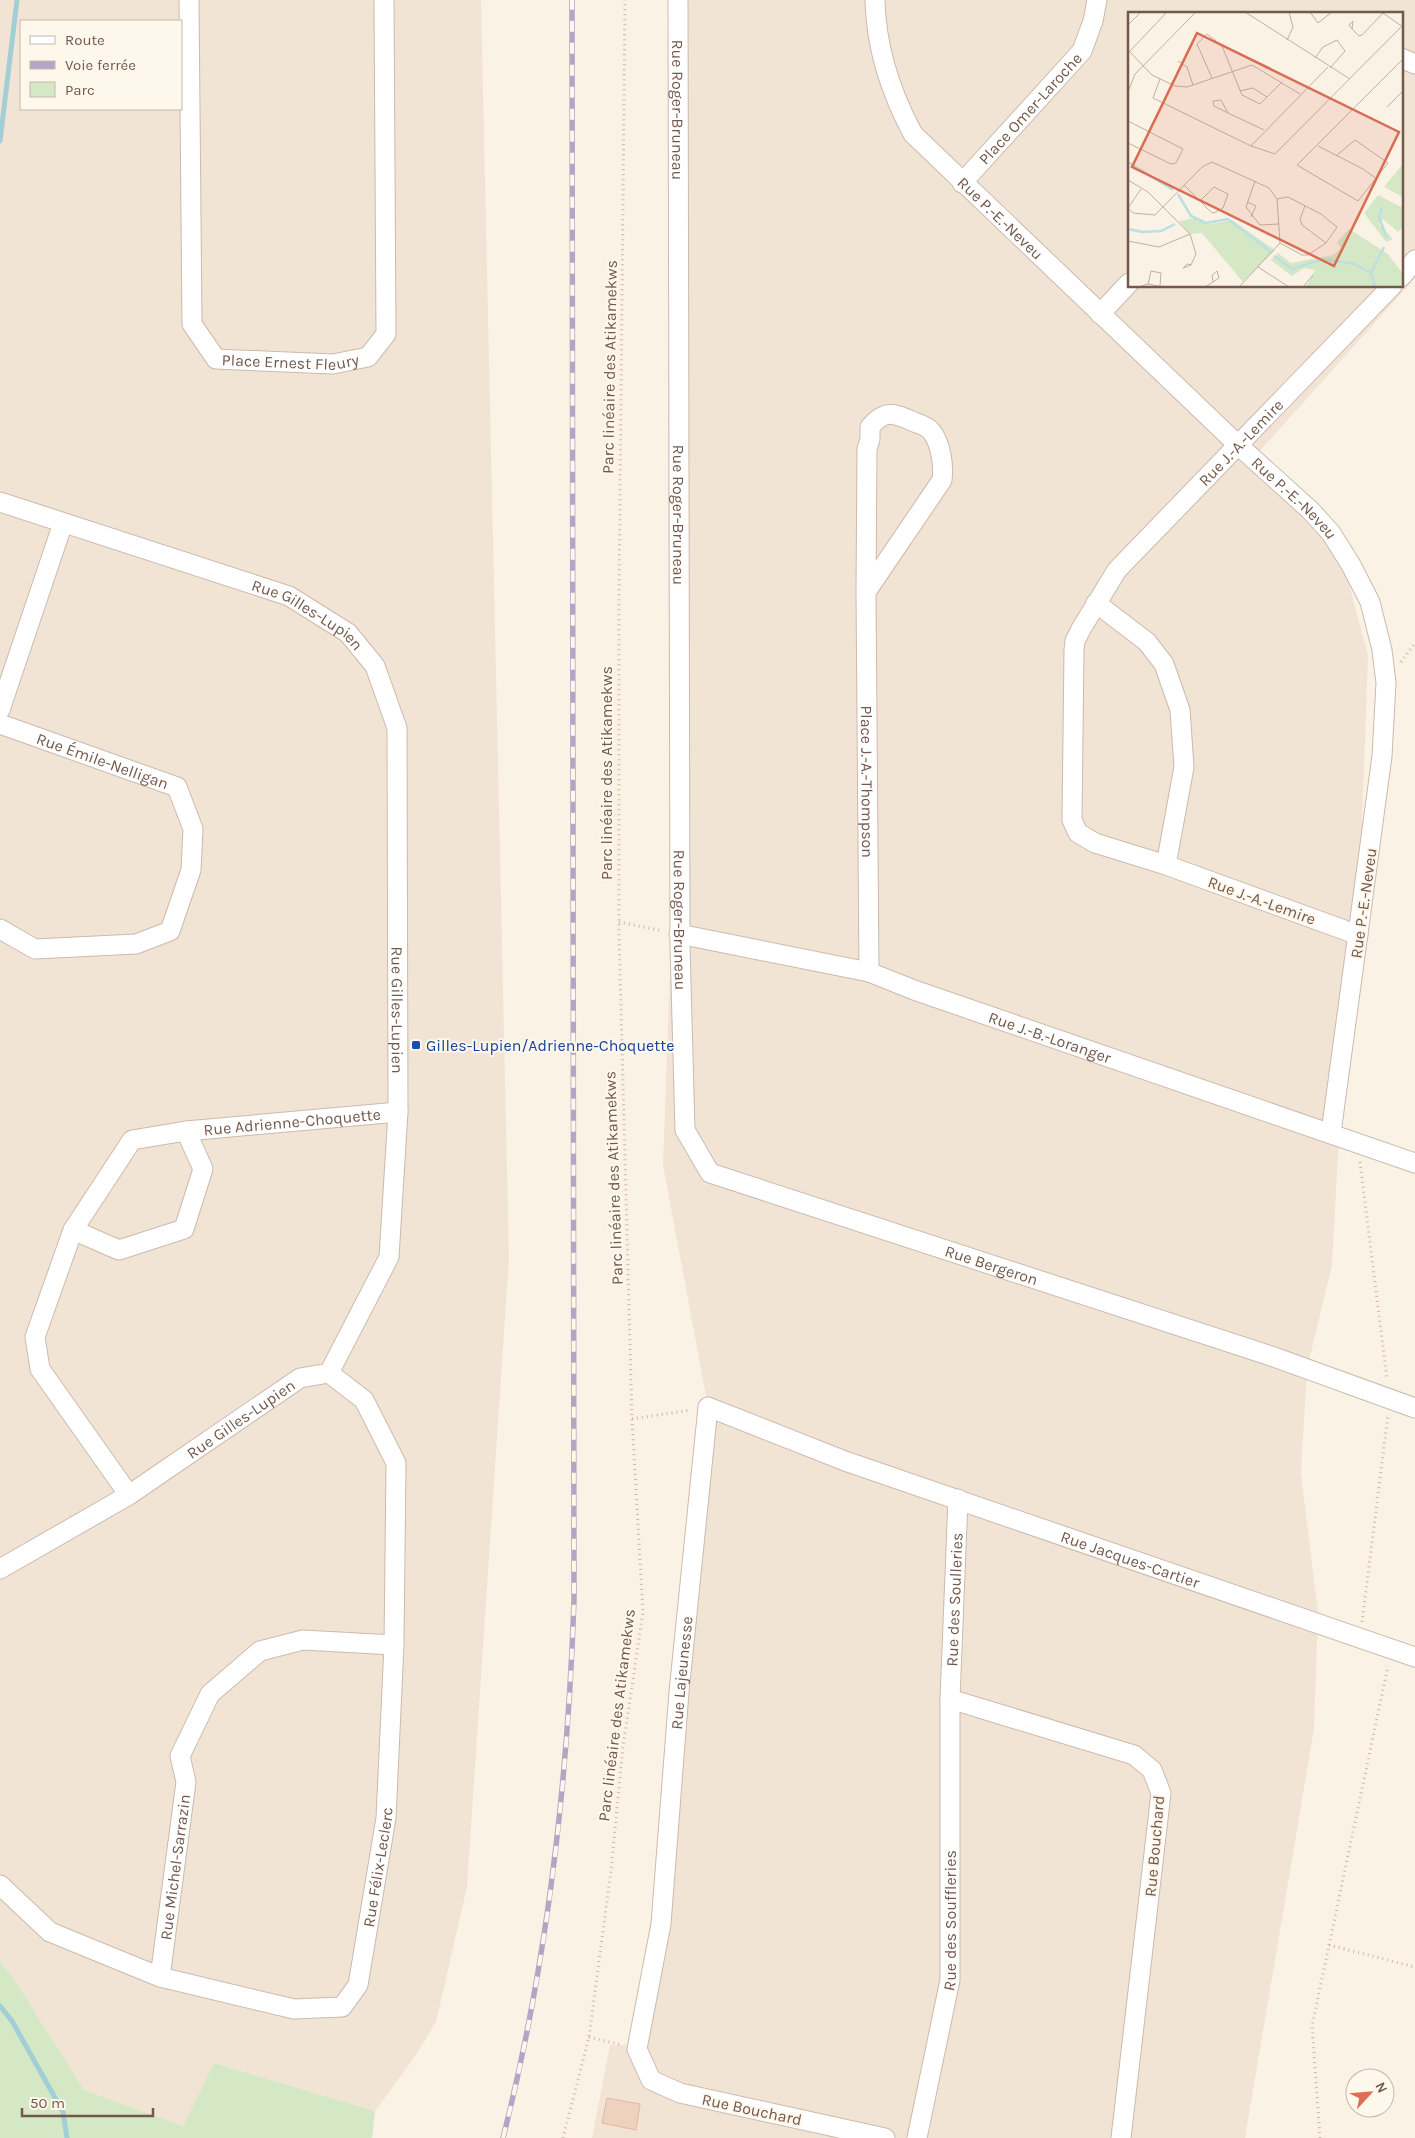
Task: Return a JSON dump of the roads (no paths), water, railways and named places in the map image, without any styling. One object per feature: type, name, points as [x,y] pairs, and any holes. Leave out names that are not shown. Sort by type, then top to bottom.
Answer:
[{"type":"street","name":"Place Ernest Fleury","points":[[189,0],[192,324],[216,359],[333,364],[368,357],[386,334],[384,0]]},
{"type":"street","name":"Rue Roger-Bruneau","points":[[678,0],[679,934],[682,1030]]},
{"type":"street","name":"Rue P.-E.-Neveu","points":[[875,0],[876,30],[896,102],[913,134],[1238,445],[1310,510],[1331,532],[1352,565],[1370,602],[1382,650],[1386,683],[1382,756],[1331,1133]]},
{"type":"street","name":"Place Omer-Laroche","points":[[962,182],[1082,51],[1093,21],[1096,0]]},
{"type":"street","points":[[1402,58],[1415,64]]},
{"type":"street","points":[[1402,276],[1415,260]]},
{"type":"street","points":[[1100,314],[1128,284]]},
{"type":"street","name":"Rue J.-A.-Lemire","points":[[1358,935],[1166,865],[1095,843],[1078,833],[1072,820],[1075,641],[1117,570],[1390,288]]},
{"type":"street","name":"Place J.-A.-Thompson","points":[[866,592],[942,480],[943,471],[938,444],[931,430],[902,416],[890,414],[879,416],[870,427],[870,439],[867,449],[866,592],[869,972]]},
{"type":"street","name":"Rue Gilles-Lupien","points":[[0,502],[289,596],[348,632],[375,666],[397,728],[398,1112],[389,1257],[329,1373],[300,1378],[129,1495],[0,1569]]},
{"type":"street","points":[[0,710],[63,523]]},
{"type":"street","points":[[1096,603],[1135,630],[1164,664],[1180,710],[1184,767],[1166,865]]},
{"type":"street","name":"Rue Émile-Nelligan","points":[[0,724],[177,787],[193,829],[191,870],[170,931],[136,944],[35,949],[0,929]]},
{"type":"street","name":"Rue J.-B.-Loranger","points":[[679,934],[869,972],[914,990],[1415,1163]]},
{"type":"street","name":"Rue Bergeron","points":[[682,1030],[685,1130],[710,1173],[1271,1356],[1415,1408]]},
{"type":"street","name":"Rue Adrienne-Choquette","points":[[129,1495],[40,1368],[34,1336],[73,1230],[132,1140],[186,1131],[398,1112]]},
{"type":"street","name":"Rue Adrienne-Choquette","points":[[73,1230],[119,1250],[184,1229],[203,1169],[186,1131]]},
{"type":"street","name":"Rue Félix-Leclerc","points":[[0,1885],[50,1932],[160,1977],[294,2008],[342,2007],[358,1985],[386,1818],[394,1645],[396,1463],[364,1400],[329,1373]]},
{"type":"street","name":"Rue Lajeunesse","points":[[651,2080],[637,2049],[661,1924],[679,1692],[708,1407],[845,1460]]},
{"type":"street","name":"Rue Jacques-Cartier","points":[[845,1460],[1415,1657]]},
{"type":"street","name":"Rue des Soulleries","points":[[950,1699],[958,1500]]},
{"type":"street","name":"Rue Michel-Sarrazin","points":[[160,1977],[186,1782],[180,1756],[210,1694],[260,1651],[303,1640],[394,1645]]},
{"type":"street","name":"Rue des Souffleries","points":[[917,2138],[950,1980],[950,1699]]},
{"type":"street","name":"Rue Bouchard","points":[[950,1699],[1134,1755],[1152,1770],[1158,1785],[1161,1793],[1121,2138]]},
{"type":"street","name":"Rue Bouchard","points":[[651,2080],[680,2093],[885,2138]]},
{"type":"waterway","points":[[0,141],[17,0]]},
{"type":"waterway","points":[[0,2006],[12,2021],[63,2112],[67,2138]]},
{"type":"railway","points":[[503,2138],[519,2072],[532,2005],[553,1871],[567,1736],[574,1600],[572,0]]},
{"type":"place","name":"Gilles-Lupien/Adrienne-Choquette","points":[[416,1045]]}]
